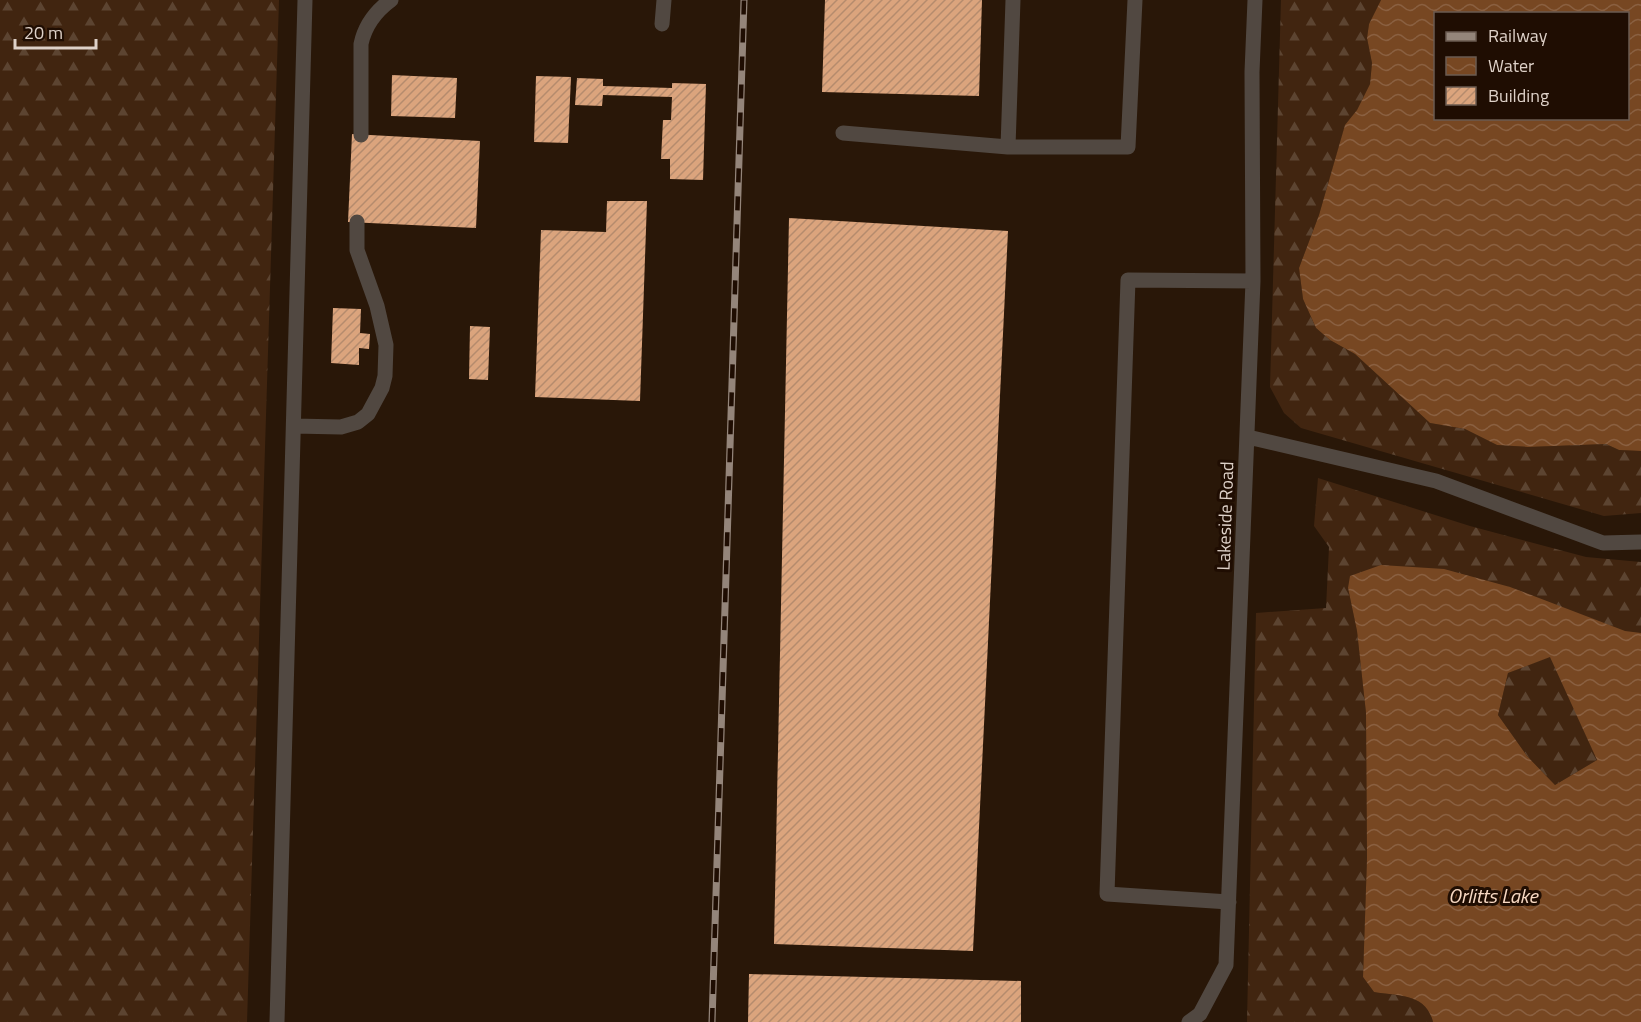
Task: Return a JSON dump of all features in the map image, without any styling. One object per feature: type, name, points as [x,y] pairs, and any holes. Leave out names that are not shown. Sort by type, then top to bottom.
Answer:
[{"type":"lane","points":[[277,1022],[305,0]]},
{"type":"lane","points":[[361,135],[361,44],[364,32],[374,15],[391,0]]},
{"type":"lane","points":[[662,24],[664,0]]},
{"type":"lane","points":[[1008,147],[1013,0]]},
{"type":"lane","points":[[843,133],[1008,147],[1128,147],[1135,0]]},
{"type":"lane","name":"Lakeside Road","points":[[1189,1022],[1200,1014],[1226,965],[1253,281],[1252,72],[1255,0]]},
{"type":"lane","points":[[294,426],[341,427],[358,423],[368,414],[382,388],[385,376],[386,345],[377,306],[357,250],[357,222]]},
{"type":"lane","points":[[1229,902],[1107,894],[1128,280],[1253,281]]},
{"type":"lane","points":[[1248,437],[1436,481],[1603,543],[1641,542]]},
{"type":"green space","points":[[0,0],[279,0],[247,1022],[0,1022]]},
{"type":"green space","points":[[1281,0],[1381,0],[1369,24],[1367,38],[1372,63],[1370,84],[1357,110],[1345,126],[1319,215],[1299,268],[1303,299],[1316,328],[1330,340],[1355,354],[1430,423],[1465,429],[1497,445],[1528,447],[1606,444],[1619,450],[1641,451],[1641,513],[1604,516],[1301,428],[1284,413],[1270,387]]},
{"type":"green space","points":[[1318,478],[1470,526],[1586,557],[1641,562],[1641,633],[1639,634],[1348,588],[1357,631],[1366,713],[1367,858],[1363,977],[1374,992],[1418,1001],[1429,1013],[1433,1022],[1247,1022],[1256,613],[1326,608],[1329,547],[1314,526]]},
{"type":"green space","points":[[1551,656],[1597,760],[1555,785],[1527,756],[1498,715],[1508,673]]},
{"type":"water","points":[[1381,0],[1641,0],[1641,451],[1619,450],[1606,444],[1528,447],[1497,445],[1465,429],[1430,423],[1355,354],[1330,340],[1316,328],[1303,299],[1299,268],[1319,215],[1345,125],[1357,110],[1370,84],[1372,63],[1367,38],[1369,24]]},
{"type":"water","name":"Orlitts Lake","points":[[1381,565],[1444,569],[1510,587],[1625,631],[1641,633],[1641,1022],[1433,1022],[1424,1006],[1418,1001],[1374,992],[1363,977],[1367,858],[1366,713],[1357,631],[1348,588],[1350,576]],"holes":[[[1550,657],[1597,760],[1555,785],[1527,756],[1498,715],[1508,673]]]},
{"type":"building","points":[[825,0],[982,0],[979,96],[822,92]]},
{"type":"building","points":[[392,75],[457,78],[455,118],[391,116]]},
{"type":"building","points":[[536,76],[571,77],[568,143],[534,142]]},
{"type":"building","points":[[577,78],[603,79],[603,86],[672,88],[672,83],[706,84],[703,180],[670,179],[670,159],[661,159],[663,120],[671,120],[672,97],[603,95],[602,106],[575,105]]},
{"type":"building","points":[[352,134],[480,141],[476,228],[348,222]]},
{"type":"building","points":[[607,201],[647,201],[640,401],[535,397],[541,230],[606,232]]},
{"type":"building","points":[[789,218],[1008,231],[973,951],[774,944]]},
{"type":"building","points":[[333,308],[361,309],[360,333],[370,334],[369,349],[359,348],[359,365],[331,363]]},
{"type":"building","points":[[470,326],[490,327],[488,380],[469,379]]},
{"type":"building","points":[[749,974],[1021,981],[1021,1022],[748,1022]]},
{"type":"railway","points":[[712,1022],[744,0]]}]
